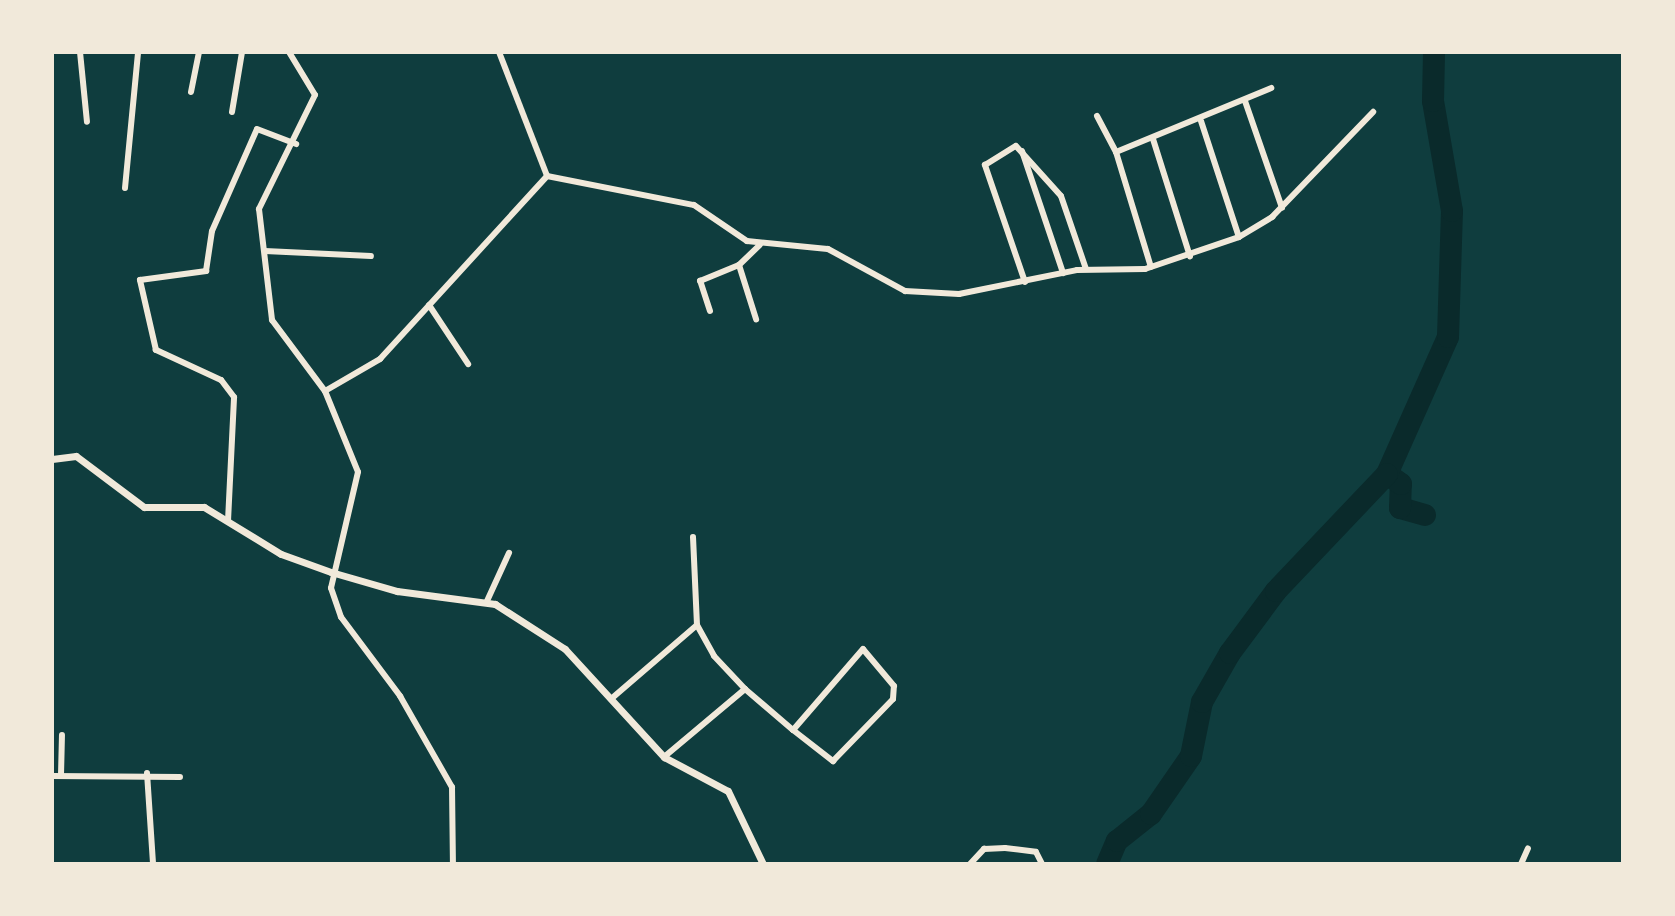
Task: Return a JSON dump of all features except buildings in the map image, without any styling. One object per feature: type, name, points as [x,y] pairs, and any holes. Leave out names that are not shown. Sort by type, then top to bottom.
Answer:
[{"type":"street","points":[[80,52],[87,122]]},
{"type":"street","points":[[125,188],[138,52]]},
{"type":"street","points":[[191,92],[199,52]]},
{"type":"street","points":[[232,112],[242,52]]},
{"type":"street","points":[[289,52],[315,95],[296,144],[259,209],[272,320],[325,391],[360,485],[346,548],[331,572],[337,610],[400,696],[452,787],[453,864]]},
{"type":"street","points":[[499,52],[547,176]]},
{"type":"street","points":[[1116,152],[1201,121],[1271,88]]},
{"type":"street","points":[[1245,101],[1282,208]]},
{"type":"street","points":[[547,176],[694,205],[760,245],[828,249],[905,291],[959,294],[1086,269],[1151,267],[1239,237],[1282,208],[1373,112]]},
{"type":"street","points":[[1097,116],[1116,152],[1151,267]]},
{"type":"street","points":[[1201,121],[1239,237]]},
{"type":"street","points":[[228,521],[234,397],[221,380],[156,350],[140,280],[206,271],[212,231],[257,129],[296,144]]},
{"type":"street","points":[[1153,139],[1190,256]]},
{"type":"street","points":[[1021,149],[1061,196],[1086,269]]},
{"type":"street","points":[[1021,149],[1063,273]]},
{"type":"street","points":[[1021,149],[985,165],[1025,282]]},
{"type":"street","points":[[325,391],[380,359],[547,176]]},
{"type":"street","points":[[710,311],[700,281],[739,265],[760,245]]},
{"type":"street","points":[[265,251],[371,256]]},
{"type":"street","points":[[739,265],[756,319]]},
{"type":"street","points":[[429,305],[468,364]]},
{"type":"street","points":[[52,459],[76,456],[144,507],[204,507],[281,554],[331,572],[397,591],[487,601],[565,649],[664,757],[739,802],[763,864]]},
{"type":"street","points":[[693,537],[697,625],[745,689],[793,730],[833,761],[843,758],[895,693],[871,652],[855,653],[793,730]]},
{"type":"street","points":[[487,601],[509,553]]},
{"type":"street","points":[[611,699],[697,625]]},
{"type":"street","points":[[664,757],[745,689]]},
{"type":"street","points":[[61,775],[62,735]]},
{"type":"street","points":[[147,773],[153,864]]},
{"type":"street","points":[[52,776],[147,773],[180,777]]},
{"type":"street","points":[[970,864],[984,849],[1005,848],[1036,852],[1042,864]]},
{"type":"street","points":[[1521,864],[1528,848]]},
{"type":"waterway","points":[[1425,515],[1400,508],[1401,484],[1387,474],[1448,337],[1452,211],[1433,101],[1434,52]]},
{"type":"waterway","points":[[1107,864],[1117,841],[1151,814],[1191,756],[1202,702],[1230,653],[1276,591],[1387,474]]}]
